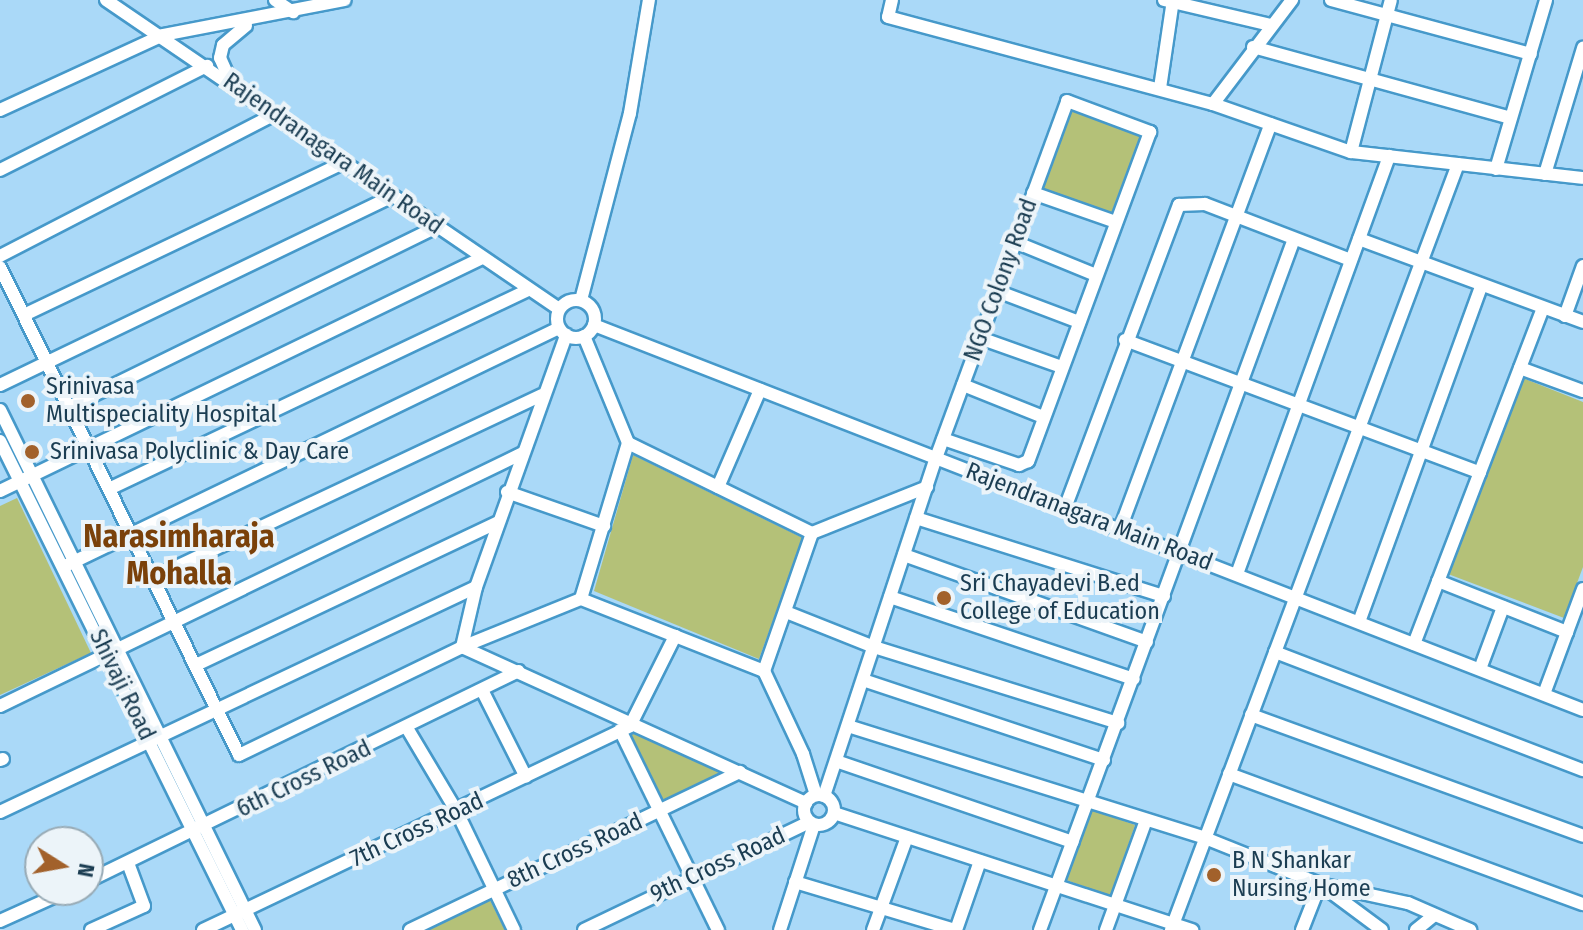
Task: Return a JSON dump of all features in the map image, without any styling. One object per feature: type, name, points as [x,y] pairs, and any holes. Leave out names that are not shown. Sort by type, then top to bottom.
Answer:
[{"type":"street","name":"Rajendranagara Main Road","points":[[106,0],[163,35],[480,259],[559,309]]},
{"type":"street","points":[[275,0],[293,12]]},
{"type":"street","points":[[0,110],[163,35],[252,22],[320,3],[345,0]]},
{"type":"street","points":[[581,300],[630,113],[649,0]]},
{"type":"street","points":[[892,0],[888,17],[1160,88],[1351,152],[1583,178]]},
{"type":"street","points":[[1213,104],[1253,47],[1292,0]]},
{"type":"street","points":[[1331,0],[1531,54]]},
{"type":"street","points":[[1351,152],[1367,81],[1391,0]]},
{"type":"street","points":[[1496,169],[1546,0]]},
{"type":"street","points":[[1160,88],[1170,1],[1271,25]]},
{"type":"street","points":[[234,85],[220,58],[223,45],[252,22]]},
{"type":"street","points":[[1253,47],[1367,81],[1510,118]]},
{"type":"street","points":[[1545,174],[1583,48]]},
{"type":"street","points":[[0,170],[207,66]]},
{"type":"street","name":"NGO Colony Road","points":[[815,798],[836,761],[936,458],[1067,101],[1150,132],[1116,222]]},
{"type":"street","points":[[0,256],[275,114]]},
{"type":"street","points":[[1120,529],[1271,124]]},
{"type":"street","points":[[1237,574],[1389,156]]},
{"type":"street","points":[[24,315],[345,162]]},
{"type":"street","points":[[1172,927],[1458,164]]},
{"type":"street","points":[[943,439],[1022,465],[1116,222],[1033,193]]},
{"type":"street","points":[[0,385],[392,196]]},
{"type":"street","points":[[1065,508],[1125,340],[1179,205],[1205,204],[1351,260]]},
{"type":"street","points":[[69,407],[437,227]]},
{"type":"street","points":[[1040,930],[1294,239]]},
{"type":"street","points":[[1359,239],[1583,322]]},
{"type":"street","points":[[1015,242],[1096,275]]},
{"type":"street","points":[[0,491],[480,259]]},
{"type":"street","points":[[1565,316],[1583,266]]},
{"type":"street","points":[[0,267],[88,449],[111,488],[239,755],[462,647],[581,599],[764,671],[803,754],[815,798],[811,824],[780,930]]},
{"type":"street","points":[[1359,622],[1481,286]]},
{"type":"street","points":[[111,488],[528,290]]},
{"type":"street","points":[[997,291],[1079,322]]},
{"type":"street","points":[[462,647],[476,587],[562,332],[559,309],[568,301],[581,300],[592,307],[594,325],[584,336]]},
{"type":"street","points":[[1414,644],[1543,308]]},
{"type":"street","name":"Rajendranagara Main Road","points":[[594,325],[1583,710]]},
{"type":"street","points":[[0,410],[71,564],[562,332],[584,336]]},
{"type":"street","points":[[581,599],[628,443],[584,336]]},
{"type":"street","points":[[980,338],[1062,367]]},
{"type":"street","points":[[1125,340],[1480,473]]},
{"type":"street","points":[[1520,368],[1583,391]]},
{"type":"street","points":[[963,385],[1043,417]]},
{"type":"street","points":[[718,487],[760,390]]},
{"type":"street","points":[[153,578],[542,395]]},
{"type":"street","name":"Shivaji Road","points":[[0,441],[20,482],[71,564],[240,912],[242,930]]},
{"type":"street","points":[[628,443],[812,533],[927,487]]},
{"type":"street","points":[[0,706],[114,655],[523,453]]},
{"type":"street","points":[[507,492],[604,526]]},
{"type":"street","points":[[916,518],[1164,596]]},
{"type":"street","points":[[196,665],[497,523]]},
{"type":"street","points":[[764,671],[812,533]]},
{"type":"street","points":[[904,555],[1147,642]]},
{"type":"street","points":[[1438,581],[1567,632]]},
{"type":"street","points":[[0,812],[476,587]]},
{"type":"street","points":[[1544,694],[1583,589]]},
{"type":"street","points":[[890,597],[1134,679]]},
{"type":"street","points":[[1480,669],[1503,607]]},
{"type":"street","points":[[786,612],[874,647],[1118,723]]},
{"type":"street","points":[[625,728],[675,636]]},
{"type":"street","points":[[462,647],[518,671],[625,728],[815,798],[834,813],[1114,904],[1172,927],[1192,930]]},
{"type":"street","points":[[1275,652],[1583,770]]},
{"type":"street","name":"6th Cross Road","points":[[104,874],[199,831],[518,671]]},
{"type":"street","points":[[863,680],[1104,760]]},
{"type":"street","points":[[482,690],[526,777]]},
{"type":"street","points":[[1251,715],[1583,836]]},
{"type":"street","points":[[848,726],[1205,838],[1320,884],[1408,903],[1470,930]]},
{"type":"street","points":[[407,728],[457,812],[514,930]]},
{"type":"street","points":[[625,728],[718,930]]},
{"type":"street","name":"7th Cross Road","points":[[203,930],[457,812],[625,728]]},
{"type":"street","points":[[836,761],[1073,842]]},
{"type":"street","name":"8th Cross Road","points":[[410,930],[740,772]]},
{"type":"street","points":[[1229,774],[1583,904]]},
{"type":"street","name":"9th Cross Road","points":[[584,930],[811,824],[825,824],[834,813]]},
{"type":"street","points":[[1106,930],[1146,820]]},
{"type":"street","points":[[873,930],[907,837]]},
{"type":"street","points":[[795,882],[955,930],[980,861]]},
{"type":"street","points":[[91,930],[144,906],[128,863]]},
{"type":"street","points":[[1302,930],[1320,884]]},
{"type":"street","points":[[1320,884],[1382,930]]},
{"type":"street","points":[[0,921],[33,906]]},
{"type":"street","points":[[240,912],[255,930]]},
{"type":"street","points":[[1416,930],[1433,916]]},
{"type":"green space","points":[[1070,110],[1141,134],[1111,214],[1042,189]]},
{"type":"green space","points":[[1523,378],[1583,402],[1583,567],[1564,618],[1448,574]]},
{"type":"green space","points":[[633,455],[803,538],[759,659],[594,591]]},
{"type":"green space","points":[[17,498],[91,653],[0,695],[0,506]]},
{"type":"green space","points":[[627,731],[723,772],[661,802]]},
{"type":"green space","points":[[1091,809],[1135,825],[1111,896],[1066,880]]},
{"type":"green space","points":[[490,900],[505,930],[428,930]]},
{"type":"place","name":"Srinivasa Multispeciality Hospital","points":[[28,401]]},
{"type":"place","name":"Srinivasa Polyclinic & Day Care","points":[[32,452]]},
{"type":"place","name":"Sri Chayadevi B.ed College of Education","points":[[944,598]]},
{"type":"place","name":"B N Shankar Nursing Home","points":[[1214,875]]},
{"type":"district","name":"Narasimharaja Mohalla","points":[[179,556]]}]
